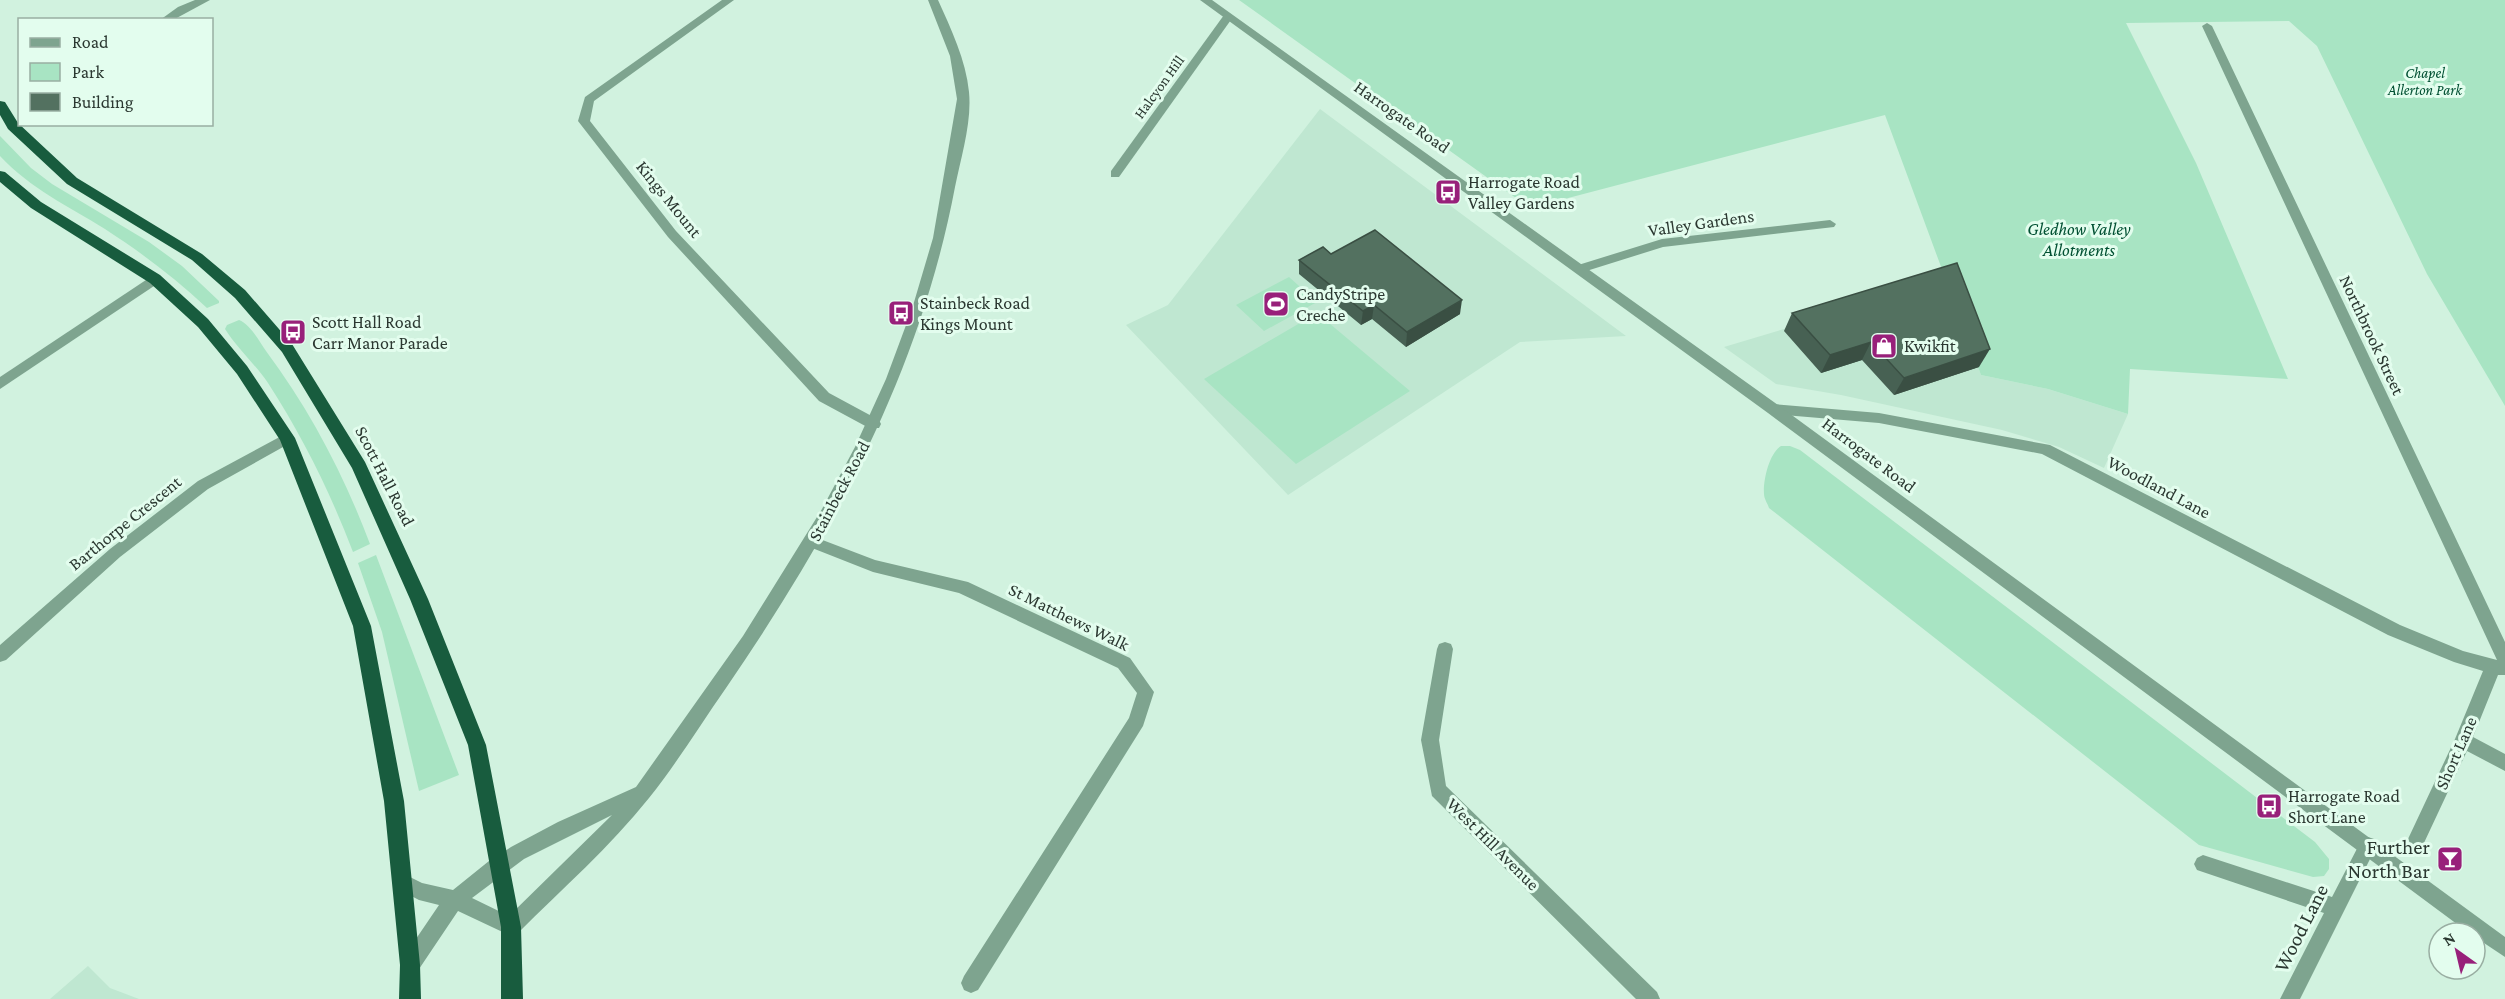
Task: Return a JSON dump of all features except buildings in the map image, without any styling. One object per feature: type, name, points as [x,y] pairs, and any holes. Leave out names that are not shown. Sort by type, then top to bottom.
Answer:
[{"type":"highway","name":"Scott Hall Road","points":[[0,105],[72,181],[197,257],[240,294],[287,348],[359,466],[419,599],[477,745],[501,862],[511,927],[512,999]]},
{"type":"highway","points":[[0,175],[36,206],[155,279],[202,323],[242,370],[287,438],[362,626],[394,801],[410,965],[410,999]]},
{"type":"street","points":[[167,18],[182,5],[205,0]]},
{"type":"street","name":"Kings Mount","points":[[729,0],[589,99],[584,121],[672,234],[824,397],[873,424]]},
{"type":"street","name":"Stainbeck Road","points":[[410,965],[456,900],[501,862],[585,818],[642,792],[732,666],[812,542],[873,424],[916,316],[947,206],[963,93],[949,36],[933,0]]},
{"type":"street","name":"Harrogate Road","points":[[1205,0],[1773,409],[2505,948]]},
{"type":"street","name":"Halcyon Hill","points":[[1115,174],[1228,17]]},
{"type":"street","name":"Northbrook Street","points":[[2207,26],[2501,664]]},
{"type":"street","name":"Valley Gardens","points":[[1580,269],[1662,243],[1830,224]]},
{"type":"street","points":[[0,384],[155,279]]},
{"type":"street","name":"Woodland Lane","points":[[1773,409],[1879,418],[2045,449],[2394,630],[2460,657],[2501,664]]},
{"type":"street","name":"Barthorpe Crescent","points":[[0,655],[115,554],[203,485],[287,438]]},
{"type":"street","name":"St Matthews Walk","points":[[812,542],[873,566],[962,587],[1124,663],[1146,692],[1137,721],[971,983]]},
{"type":"street","name":"West Hill Avenue","points":[[1446,649],[1431,740],[1438,790],[1650,999]]},
{"type":"street","name":"Short Lane","points":[[2417,839],[2501,664]]},
{"type":"street","points":[[2463,740],[2505,763]]},
{"type":"street","points":[[402,882],[419,891],[456,900],[511,927],[597,843],[642,792]]},
{"type":"street","name":"Wood Lane","points":[[2290,999],[2368,845]]},
{"type":"street","points":[[2203,864],[2337,908]]},
{"type":"shaded area","points":[[1320,109],[1626,336],[1520,342],[1288,495],[1126,325],[1168,305]]},
{"type":"shaded area","points":[[1947,280],[1981,375],[2048,389],[2128,414],[2104,468],[2059,447],[2002,430],[1841,395],[1776,384],[1724,347]]},
{"type":"shaded area","points":[[88,966],[110,988],[139,999],[50,999]]},
{"type":"green space","name":"Gledhow Valley Allotments","points":[[1239,0],[2505,0],[2505,406],[2427,274],[2317,46],[2289,21],[2126,23],[2196,163],[2288,379],[2130,369],[2128,414],[2048,389],[1981,375],[1885,115],[1530,208]]},
{"type":"green space","points":[[0,136],[31,168],[52,184],[149,242],[182,266],[219,303],[207,308],[132,247],[24,178],[0,156]]},
{"type":"green space","name":"CandyStripe Creche","points":[[1289,277],[1317,302],[1264,331],[1236,305]]},
{"type":"green space","points":[[1317,313],[1410,391],[1296,464],[1204,379]]},
{"type":"green space","points":[[239,320],[254,333],[297,396],[337,468],[370,544],[353,552],[325,486],[293,424],[268,383],[225,329],[227,325]]},
{"type":"green space","points":[[1781,446],[1790,446],[1800,450],[2315,842],[2329,859],[2329,869],[2324,876],[2313,877],[2199,845],[1769,508],[1764,496],[1766,475],[1773,455]]},
{"type":"green space","points":[[376,555],[459,775],[419,791],[382,632],[358,563]]},
{"type":"place","name":"Harrogate Road Valley Gardens","points":[[1448,192]]},
{"type":"place","name":"CandyStripe Creche","points":[[1276,304]]},
{"type":"place","name":"Stainbeck Road Kings Mount","points":[[901,313]]},
{"type":"place","name":"Scott Hall Road Carr Manor Parade","points":[[293,332]]},
{"type":"place","name":"Kwikfit","points":[[1884,346]]},
{"type":"place","name":"Harrogate Road Short Lane","points":[[2269,806]]},
{"type":"place","name":"Further North Bar","points":[[2450,859]]},
{"type":"park label","name":"Chapel Allerton Park","points":[[2425,82]]}]
